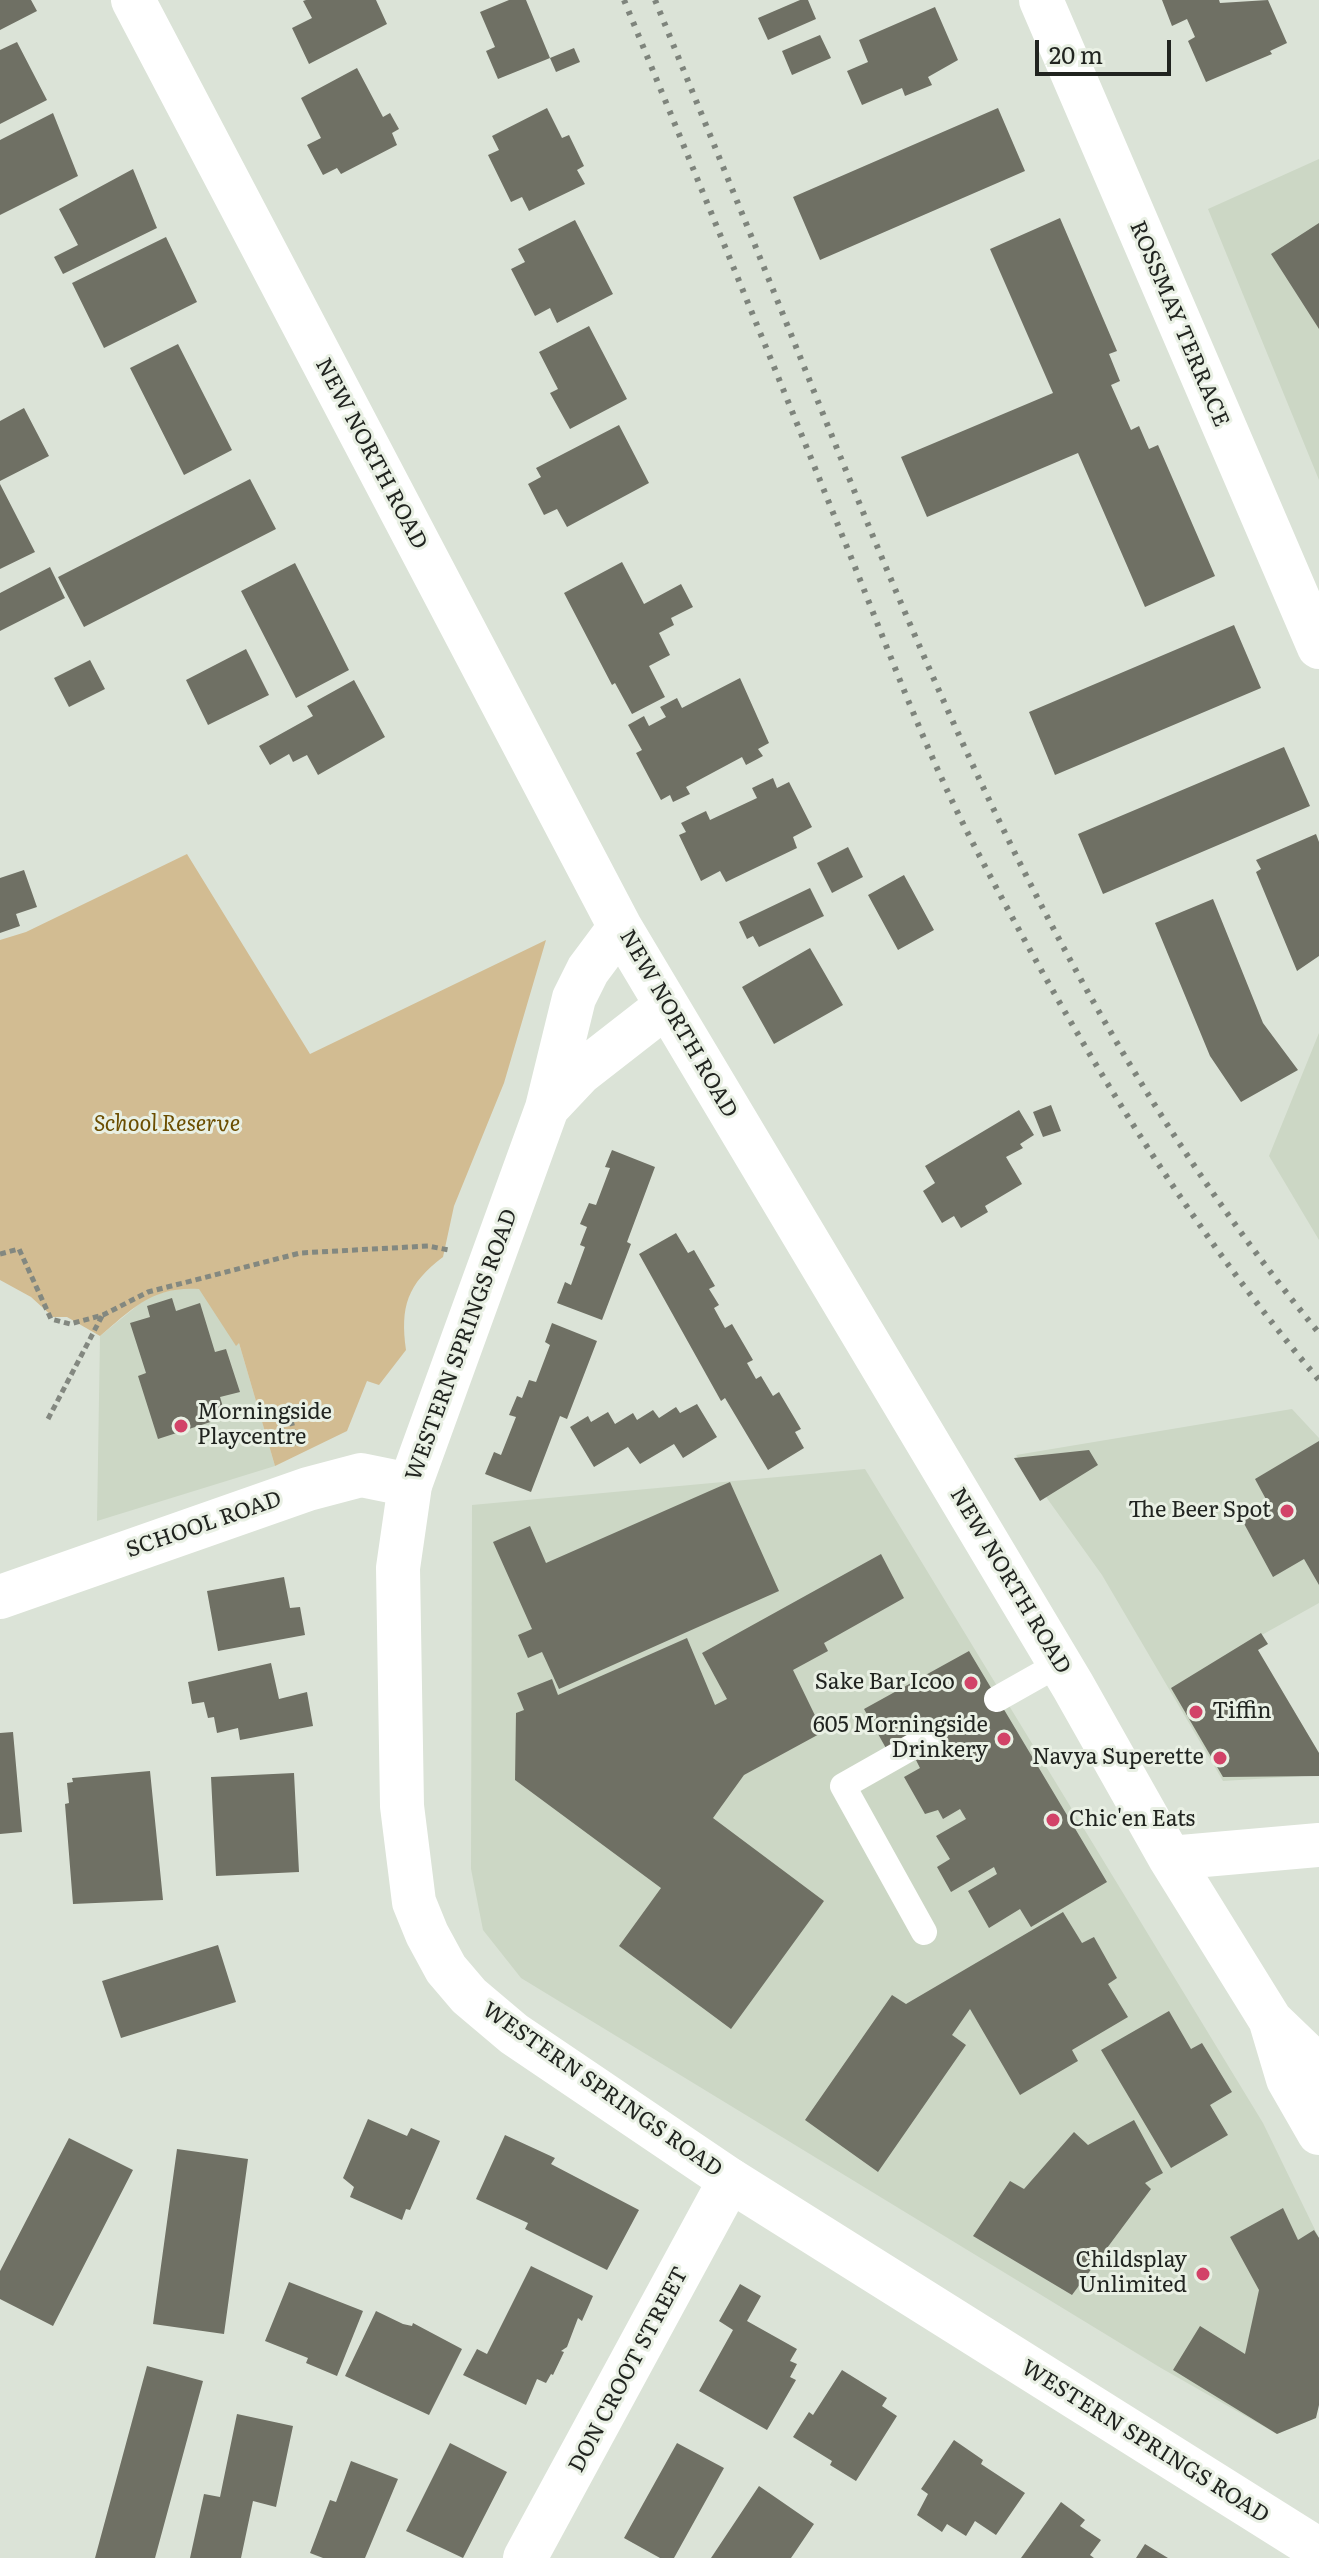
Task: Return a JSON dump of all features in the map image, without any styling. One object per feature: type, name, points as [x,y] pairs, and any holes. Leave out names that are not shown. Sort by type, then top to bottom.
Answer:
[{"type":"street","name":"NEW NORTH ROAD","points":[[133,0],[620,927],[1059,1664],[1170,1858],[1271,2021],[1319,2067]]},
{"type":"street","name":"ROSSMAY TERRACE","points":[[1041,0],[1284,573],[1319,647]]},
{"type":"street","name":"WESTERN SPRINGS ROAD","points":[[620,927],[588,970],[574,998],[547,1108],[410,1485],[398,1568],[402,1806],[414,1902],[427,1934],[446,1969],[469,1996],[514,2034],[730,2180],[1318,2548]]},
{"type":"street","name":"WESTERN SPRINGS ROAD","points":[[547,1108],[580,1073],[666,1006]]},
{"type":"street","name":"SCHOOL ROAD","points":[[0,1597],[308,1489],[361,1475],[410,1485]]},
{"type":"street","points":[[1170,1858],[1319,1845]]},
{"type":"street","name":"NEW NORTH ROAD","points":[[1271,2021],[1288,2079],[1319,2133]]},
{"type":"street","name":"DON CROOT STREET","points":[[525,2558],[730,2180]]},
{"type":"lane","points":[[997,1699],[1059,1664]]},
{"type":"lane","points":[[924,1932],[843,1786],[933,1735]]},
{"type":"path","points":[[0,1254],[19,1249],[51,1319],[70,1324],[103,1315],[148,1292],[225,1275],[300,1253],[428,1246],[493,1257]]},
{"type":"path","points":[[48,1419],[103,1315]]},
{"type":"shaded area","points":[[1319,159],[1319,480],[1208,209]]},
{"type":"shaded area","points":[[1319,1033],[1319,1240],[1269,1156]]},
{"type":"shaded area","name":"Morningside Playcentre","points":[[220,1278],[275,1466],[97,1521],[100,1336],[149,1296]]},
{"type":"shaded area","points":[[1292,1409],[1319,1438],[1319,1603],[1251,1641],[1319,1753],[1319,1775],[1223,1781],[1102,1575],[1016,1455]]},
{"type":"shaded area","points":[[865,1469],[1263,2123],[1319,2238],[1316,2418],[1277,2434],[1161,2368],[521,1978],[483,1930],[471,1869],[472,1505]]},
{"type":"green space","name":"School Reserve","points":[[187,854],[310,1054],[546,940],[504,1083],[454,1206],[443,1257],[421,1277],[409,1298],[404,1321],[406,1350],[379,1385],[367,1381],[347,1431],[275,1466],[239,1343],[236,1346],[199,1289],[156,1295],[134,1308],[100,1336],[67,1317],[53,1317],[31,1297],[0,1280],[0,940],[26,932]]},
{"type":"building","points":[[0,0],[31,0],[37,11],[0,30]]},
{"type":"building","points":[[376,0],[387,24],[309,64],[292,28],[312,18],[303,1]]},
{"type":"building","points":[[509,0],[526,0],[550,58],[498,79],[486,51],[495,47],[480,12]]},
{"type":"building","points":[[800,0],[808,0],[816,19],[768,40],[758,18]]},
{"type":"building","points":[[1162,0],[1219,0],[1220,3],[1268,0],[1287,43],[1270,51],[1272,54],[1206,82],[1188,41],[1195,37],[1187,19],[1172,26]]},
{"type":"building","points":[[935,7],[958,60],[928,77],[932,85],[905,96],[902,88],[862,105],[847,71],[868,62],[859,40]]},
{"type":"building","points":[[820,35],[831,58],[792,75],[782,51]]},
{"type":"building","points":[[17,42],[47,100],[0,124],[0,50]]},
{"type":"building","points":[[574,48],[580,62],[556,72],[550,58]]},
{"type":"building","points":[[357,68],[383,117],[390,113],[399,129],[392,133],[397,145],[341,174],[337,168],[323,175],[307,145],[321,138],[301,98]]},
{"type":"building","points":[[547,108],[562,138],[569,135],[584,166],[577,170],[585,184],[529,211],[522,197],[511,202],[488,155],[499,150],[492,136]]},
{"type":"building","points":[[998,108],[1025,171],[820,260],[793,197]]},
{"type":"building","points":[[53,113],[78,176],[0,215],[0,140]]},
{"type":"building","points":[[133,169],[157,228],[63,274],[54,257],[78,245],[59,209]]},
{"type":"building","points":[[1060,218],[1117,351],[1109,354],[1120,381],[1111,385],[1131,430],[1139,426],[1149,449],[1158,445],[1215,576],[1145,607],[1078,453],[927,517],[901,457],[1053,393],[990,249]]},
{"type":"building","points":[[575,220],[613,294],[557,323],[550,308],[535,316],[511,269],[525,262],[518,249]]},
{"type":"building","points":[[1319,223],[1319,329],[1271,254]]},
{"type":"building","points":[[166,237],[197,302],[104,348],[72,283]]},
{"type":"building","points":[[589,326],[627,399],[570,429],[550,393],[558,389],[539,352]]},
{"type":"building","points":[[178,344],[232,450],[184,475],[130,368]]},
{"type":"building","points":[[24,408],[49,456],[0,481],[0,421]]},
{"type":"building","points":[[619,425],[649,483],[567,527],[557,509],[544,515],[528,484],[541,477],[536,468]]},
{"type":"building","points":[[250,479],[276,529],[84,627],[58,577]]},
{"type":"building","points":[[0,484],[35,552],[0,569]]},
{"type":"building","points":[[622,562],[644,604],[681,584],[693,607],[671,618],[674,625],[659,633],[670,655],[649,666],[665,697],[632,714],[615,683],[612,685],[564,593]]},
{"type":"building","points":[[295,563],[349,670],[296,698],[241,591]]},
{"type":"building","points":[[50,567],[65,598],[0,631],[0,593]]},
{"type":"building","points":[[1234,625],[1261,688],[1055,775],[1029,712]]},
{"type":"building","points":[[246,649],[269,695],[208,725],[186,680]]},
{"type":"building","points":[[90,660],[105,689],[69,707],[54,678]]},
{"type":"building","points":[[740,678],[769,743],[758,749],[763,756],[746,765],[742,757],[686,787],[690,794],[673,802],[670,795],[661,800],[636,753],[642,750],[628,725],[644,716],[649,726],[666,717],[660,707],[677,698],[682,708]]},
{"type":"building","points":[[354,680],[385,737],[318,775],[307,755],[293,762],[289,754],[270,765],[259,746],[313,716],[307,706]]},
{"type":"building","points":[[1284,747],[1310,806],[1103,894],[1078,834]]},
{"type":"building","points":[[773,778],[777,788],[789,782],[812,827],[793,837],[797,848],[726,882],[720,871],[701,881],[679,835],[686,832],[681,823],[706,811],[710,820],[757,798],[752,788]]},
{"type":"building","points":[[1316,834],[1319,842],[1319,956],[1297,971],[1256,872],[1261,869],[1256,860]]},
{"type":"building","points":[[848,847],[863,877],[832,893],[817,863]]},
{"type":"building","points":[[24,870],[37,907],[16,914],[20,926],[0,933],[0,878]]},
{"type":"building","points":[[904,875],[934,930],[898,950],[868,895]]},
{"type":"building","points":[[810,888],[824,916],[759,947],[753,936],[747,939],[739,922]]},
{"type":"building","points":[[1213,899],[1263,1023],[1298,1070],[1241,1102],[1210,1056],[1155,923]]},
{"type":"building","points":[[810,948],[843,1005],[774,1044],[742,987]]},
{"type":"building","points":[[1051,1105],[1061,1131],[1043,1137],[1033,1112]]},
{"type":"building","points":[[1019,1110],[1034,1135],[1020,1144],[1023,1148],[1006,1157],[1022,1184],[985,1206],[988,1212],[961,1228],[954,1216],[942,1223],[923,1191],[935,1183],[925,1166]]},
{"type":"building","points":[[612,1150],[655,1167],[627,1242],[631,1244],[602,1320],[557,1303],[565,1282],[571,1285],[585,1247],[580,1245],[587,1227],[580,1224],[589,1203],[596,1205],[610,1168],[605,1167]]},
{"type":"building","points":[[676,1233],[688,1253],[694,1250],[715,1286],[709,1289],[719,1305],[714,1308],[725,1328],[732,1324],[753,1360],[747,1363],[756,1379],[761,1376],[773,1396],[779,1392],[801,1429],[795,1432],[804,1448],[768,1470],[725,1398],[721,1401],[639,1254]]},
{"type":"building","points":[[172,1298],[176,1311],[200,1303],[215,1352],[226,1349],[240,1392],[220,1397],[226,1417],[158,1439],[138,1376],[146,1373],[130,1323],[150,1317],[147,1306]]},
{"type":"building","points":[[552,1323],[597,1341],[567,1419],[560,1416],[531,1492],[485,1474],[494,1452],[501,1455],[516,1417],[509,1415],[517,1396],[522,1398],[529,1380],[536,1382],[550,1345],[545,1342]]},
{"type":"building","points":[[697,1404],[717,1437],[683,1458],[674,1444],[640,1464],[628,1447],[594,1467],[570,1427],[588,1416],[591,1422],[608,1412],[615,1424],[633,1413],[637,1420],[653,1410],[659,1418],[676,1407],[680,1413]]},
{"type":"building","name":"The Beer Spot","points":[[1319,1441],[1319,1585],[1304,1559],[1273,1577],[1241,1518],[1268,1503],[1255,1479]]},
{"type":"building","points":[[1089,1450],[1098,1465],[1040,1501],[1014,1458]]},
{"type":"building","points":[[730,1482],[779,1591],[559,1689],[542,1652],[528,1658],[518,1635],[532,1629],[493,1542],[530,1526],[546,1563]]},
{"type":"building","points":[[881,1554],[904,1598],[824,1643],[828,1651],[793,1670],[823,1732],[744,1775],[713,1818],[824,1901],[731,2029],[619,1946],[661,1888],[515,1780],[516,1713],[524,1710],[517,1693],[552,1679],[558,1695],[687,1638],[715,1705],[727,1699],[702,1653]]},
{"type":"building","points":[[284,1577],[290,1608],[300,1607],[305,1635],[218,1651],[207,1591]]},
{"type":"building","points":[[1261,1633],[1268,1644],[1258,1650],[1319,1753],[1319,1776],[1223,1777],[1171,1688]]},
{"type":"building","points":[[969,1651],[1107,1882],[1031,1927],[1020,1909],[989,1928],[968,1891],[997,1874],[994,1867],[951,1892],[937,1867],[950,1859],[936,1836],[966,1819],[960,1809],[943,1819],[938,1810],[925,1814],[904,1777],[920,1768],[914,1756],[887,1750],[864,1709]]},
{"type":"building","points":[[271,1663],[279,1699],[307,1692],[313,1726],[240,1740],[238,1728],[217,1733],[214,1717],[208,1718],[204,1702],[192,1704],[188,1682]]},
{"type":"building","points":[[13,1732],[22,1832],[0,1834],[0,1733]]},
{"type":"building","points":[[150,1771],[163,1900],[73,1904],[65,1804],[69,1803],[67,1783],[73,1782],[72,1778]]},
{"type":"building","points":[[294,1773],[299,1872],[216,1876],[211,1777]]},
{"type":"building","points":[[1063,1912],[1082,1943],[1094,1937],[1117,1978],[1108,1984],[1128,2017],[1072,2050],[1078,2061],[1020,2095],[970,2009],[952,2035],[966,2045],[878,2172],[805,2120],[892,1995],[906,2004]]},
{"type":"building","points":[[218,1945],[236,2002],[121,2038],[102,1981]]},
{"type":"building","points":[[1169,2011],[1191,2049],[1202,2043],[1232,2092],[1210,2105],[1228,2135],[1171,2168],[1101,2050]]},
{"type":"building","points":[[368,2119],[407,2136],[411,2128],[440,2141],[410,2210],[406,2209],[402,2220],[350,2197],[354,2187],[343,2178]]},
{"type":"building","points":[[1134,2120],[1163,2173],[1145,2183],[1151,2189],[1072,2295],[973,2236],[1010,2181],[1024,2189],[1074,2132],[1088,2145]]},
{"type":"building","points":[[505,2135],[555,2158],[551,2164],[639,2210],[607,2270],[525,2229],[528,2223],[476,2199]]},
{"type":"building","points":[[69,2138],[133,2170],[53,2326],[0,2299],[0,2271]]},
{"type":"building","points":[[177,2149],[248,2159],[224,2334],[153,2324]]},
{"type":"building","points":[[1283,2208],[1298,2240],[1314,2230],[1319,2238],[1319,2405],[1316,2418],[1277,2434],[1173,2370],[1200,2326],[1245,2354],[1259,2290],[1230,2237]]},
{"type":"building","points":[[531,2266],[593,2296],[582,2321],[578,2318],[567,2347],[561,2351],[564,2352],[553,2375],[546,2383],[537,2379],[526,2405],[463,2375],[477,2349],[487,2354]]},
{"type":"building","points":[[289,2282],[363,2311],[337,2376],[306,2363],[308,2358],[265,2341]]},
{"type":"building","points":[[740,2284],[761,2296],[747,2321],[797,2349],[790,2361],[797,2364],[790,2377],[796,2380],[767,2430],[699,2391],[733,2330],[719,2321]]},
{"type":"building","points":[[376,2311],[403,2324],[412,2326],[413,2323],[462,2349],[429,2415],[345,2376]]},
{"type":"building","points":[[147,2366],[203,2381],[155,2558],[95,2558]]},
{"type":"building","points":[[842,2370],[887,2398],[882,2406],[897,2416],[856,2481],[830,2465],[832,2461],[793,2437],[809,2412],[813,2415]]},
{"type":"building","points":[[237,2414],[293,2426],[276,2507],[253,2501],[241,2558],[190,2558],[204,2494],[220,2497]]},
{"type":"building","points":[[954,2440],[983,2460],[981,2464],[1025,2493],[996,2535],[975,2521],[966,2536],[947,2524],[942,2532],[917,2515],[928,2494],[921,2489]]},
{"type":"building","points":[[450,2443],[507,2472],[463,2558],[406,2531]]},
{"type":"building","points":[[677,2443],[724,2468],[674,2558],[660,2558],[624,2538]]},
{"type":"building","points":[[351,2461],[398,2479],[365,2558],[323,2558],[310,2553],[330,2500],[336,2502]]},
{"type":"building","points":[[759,2486],[814,2524],[791,2558],[711,2558]]},
{"type":"building","points":[[1061,2502],[1085,2520],[1080,2526],[1101,2540],[1090,2555],[1094,2558],[1021,2558]]},
{"type":"building","points":[[1145,2544],[1168,2558],[1136,2558]]},
{"type":"railway","points":[[624,0],[906,694],[977,851],[1052,990],[1133,1125],[1222,1256],[1319,1380]]},
{"type":"railway","points":[[655,0],[869,528],[975,770],[1033,888],[1095,1004],[1162,1117],[1237,1227],[1319,1333]]},
{"type":"place","name":"Morningside Playcentre","points":[[181,1426]]},
{"type":"place","name":"The Beer Spot","points":[[1287,1511]]},
{"type":"place","name":"Sake Bar Icoo","points":[[971,1683]]},
{"type":"place","name":"Tiffin","points":[[1196,1712]]},
{"type":"place","name":"605 Morningside Drinkery","points":[[1004,1739]]},
{"type":"place","name":"Navya Superette","points":[[1220,1758]]},
{"type":"place","name":"Chic'en Eats","points":[[1053,1820]]},
{"type":"place","name":"Childsplay Unlimited","points":[[1203,2274]]}]
